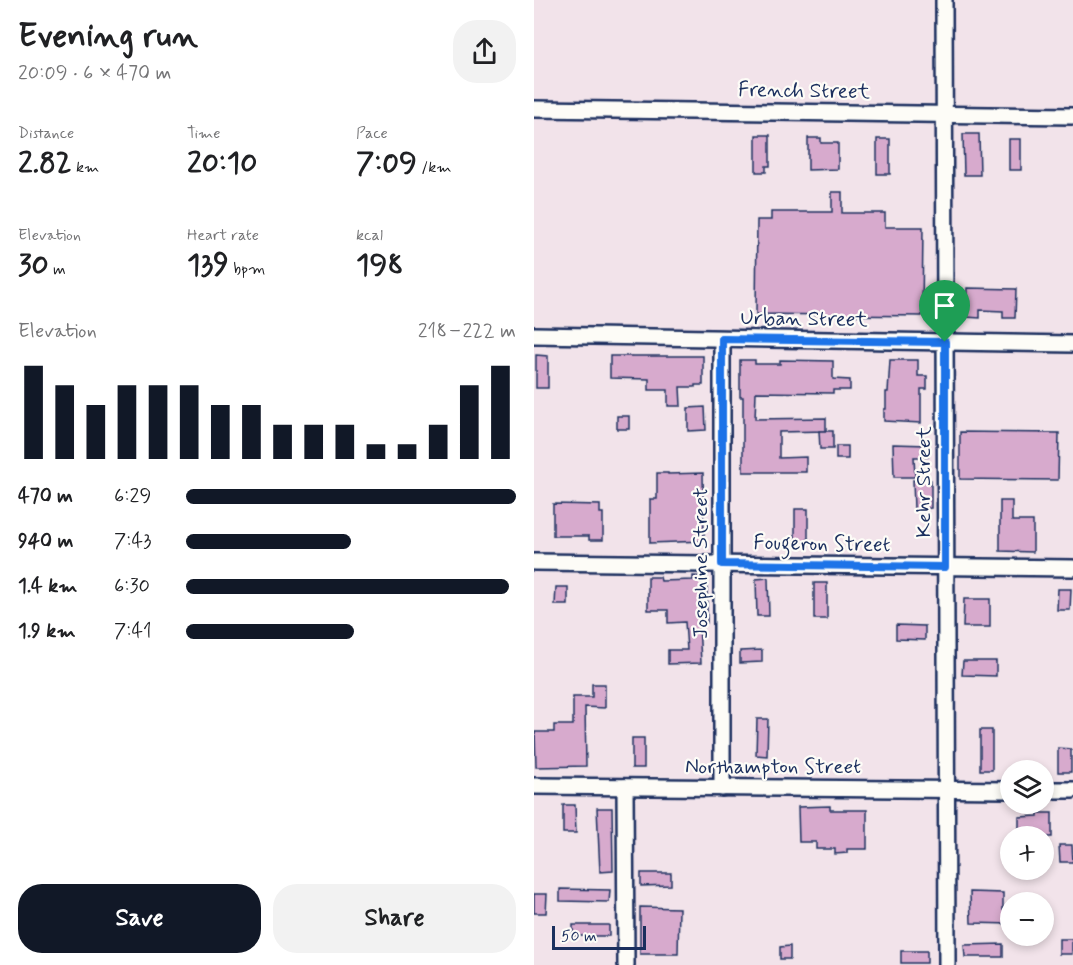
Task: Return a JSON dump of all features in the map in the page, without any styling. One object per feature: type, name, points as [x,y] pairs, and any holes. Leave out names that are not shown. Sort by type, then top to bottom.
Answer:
[{"type":"street","name":"Kehr Street","points":[[944,0],[947,965]]},
{"type":"street","name":"French Street","points":[[534,109],[1073,116]]},
{"type":"street","name":"Urban Street","points":[[534,336],[1073,344]]},
{"type":"street","name":"Josephine Street","points":[[722,339],[722,788]]},
{"type":"street","name":"Fougeron Street","points":[[534,562],[1073,568]]},
{"type":"street","name":"Northampton Street","points":[[534,786],[1000,790]]},
{"type":"street","points":[[625,787],[626,965]]},
{"type":"street","points":[[1054,790],[1073,790]]},
{"type":"building","points":[[963,134],[979,134],[980,175],[964,175]]},
{"type":"building","points":[[756,135],[770,135],[770,166],[766,166],[766,172],[756,172]]},
{"type":"building","points":[[808,138],[821,138],[821,143],[838,143],[838,169],[808,170]]},
{"type":"building","points":[[877,139],[890,139],[890,174],[877,174]]},
{"type":"building","points":[[1009,139],[1021,139],[1021,170],[1009,170]]},
{"type":"building","points":[[832,192],[842,192],[842,213],[885,213],[885,227],[923,227],[922,316],[756,314],[757,220],[771,220],[771,212],[832,212]]},
{"type":"building","points":[[967,288],[1016,289],[1015,318],[1003,318],[1003,311],[980,310],[980,318],[966,317]]},
{"type":"building","points":[[536,355],[548,356],[548,388],[536,388]]},
{"type":"building","points":[[610,356],[703,356],[703,385],[680,387],[681,406],[668,406],[668,390],[649,390],[649,379],[610,378]]},
{"type":"building","points":[[740,360],[755,360],[755,364],[780,364],[780,360],[833,361],[833,379],[850,380],[850,390],[833,390],[833,393],[756,392],[755,419],[826,418],[826,431],[779,432],[779,458],[806,457],[806,472],[743,472],[743,397],[740,397]]},
{"type":"building","points":[[890,360],[918,360],[918,376],[927,376],[927,389],[921,389],[921,423],[884,421]]},
{"type":"building","points":[[705,407],[706,430],[688,431],[688,408]]},
{"type":"building","points":[[617,416],[629,416],[629,429],[617,429]]},
{"type":"building","points":[[819,431],[833,431],[833,449],[820,449]]},
{"type":"building","points":[[960,432],[1059,433],[1058,480],[960,479]]},
{"type":"building","points":[[893,444],[928,445],[928,457],[914,457],[915,477],[894,477]]},
{"type":"building","points":[[836,446],[848,446],[848,459],[836,459]]},
{"type":"building","points":[[657,473],[703,473],[704,541],[650,543],[650,499],[657,499]]},
{"type":"building","points":[[913,480],[931,480],[931,508],[914,509]]},
{"type":"building","points":[[1000,501],[1012,501],[1012,521],[1033,521],[1033,552],[1000,551]]},
{"type":"building","points":[[553,504],[600,505],[600,513],[603,513],[603,540],[589,540],[589,536],[553,536]]},
{"type":"building","points":[[795,509],[808,509],[808,546],[795,546]]},
{"type":"building","points":[[693,576],[707,577],[707,623],[699,623],[701,663],[668,664],[668,650],[687,650],[685,622],[668,623],[668,610],[648,610],[648,577],[660,577],[661,581],[693,580]]},
{"type":"building","points":[[768,578],[769,616],[757,616],[756,579]]},
{"type":"building","points":[[814,583],[827,583],[827,619],[814,619]]},
{"type":"building","points":[[556,587],[568,587],[568,605],[555,605]]},
{"type":"building","points":[[1058,589],[1071,589],[1070,610],[1057,610]]},
{"type":"building","points":[[964,599],[990,599],[990,627],[963,627]]},
{"type":"building","points":[[896,625],[925,626],[925,640],[896,639]]},
{"type":"building","points":[[762,650],[762,662],[740,663],[740,651]]},
{"type":"building","points":[[963,661],[996,661],[996,676],[962,675]]},
{"type":"building","points":[[592,684],[605,684],[605,708],[585,707],[586,766],[536,767],[535,732],[554,732],[554,725],[573,725],[573,697],[592,697]]},
{"type":"building","points":[[757,719],[768,719],[767,756],[756,755]]},
{"type":"building","points":[[980,730],[992,730],[992,770],[980,770]]},
{"type":"building","points":[[632,738],[644,738],[644,768],[632,768]]},
{"type":"building","points":[[1058,748],[1071,749],[1071,772],[1058,772]]},
{"type":"building","points":[[563,805],[575,805],[576,833],[563,833]]},
{"type":"building","points":[[830,806],[830,810],[867,810],[867,849],[847,849],[847,853],[835,854],[835,849],[816,849],[816,842],[799,842],[798,807]]},
{"type":"building","points":[[597,808],[612,808],[613,871],[600,872]]},
{"type":"building","points":[[1038,814],[1052,814],[1052,826],[1019,826],[1019,817],[1038,816]]},
{"type":"building","points":[[1059,845],[1072,845],[1073,862],[1060,862]]},
{"type":"building","points":[[641,873],[671,873],[671,885],[641,886]]},
{"type":"building","points":[[560,889],[610,890],[609,902],[560,901]]},
{"type":"building","points":[[970,892],[1000,893],[1000,924],[971,923]]},
{"type":"building","points":[[534,894],[547,894],[546,913],[534,913]]},
{"type":"building","points":[[640,907],[679,908],[678,954],[640,954]]},
{"type":"building","points":[[573,925],[609,925],[609,936],[573,936]]},
{"type":"building","points":[[1059,939],[1072,939],[1072,954],[1059,954]]},
{"type":"building","points":[[1000,944],[1003,946],[1003,957],[965,957],[964,945]]},
{"type":"building","points":[[790,946],[790,959],[780,959],[780,947]]},
{"type":"building","points":[[901,951],[927,951],[927,963],[901,963]]},
{"type":"route","points":[[722,339],[945,342],[945,567],[722,564],[722,339]]}]
